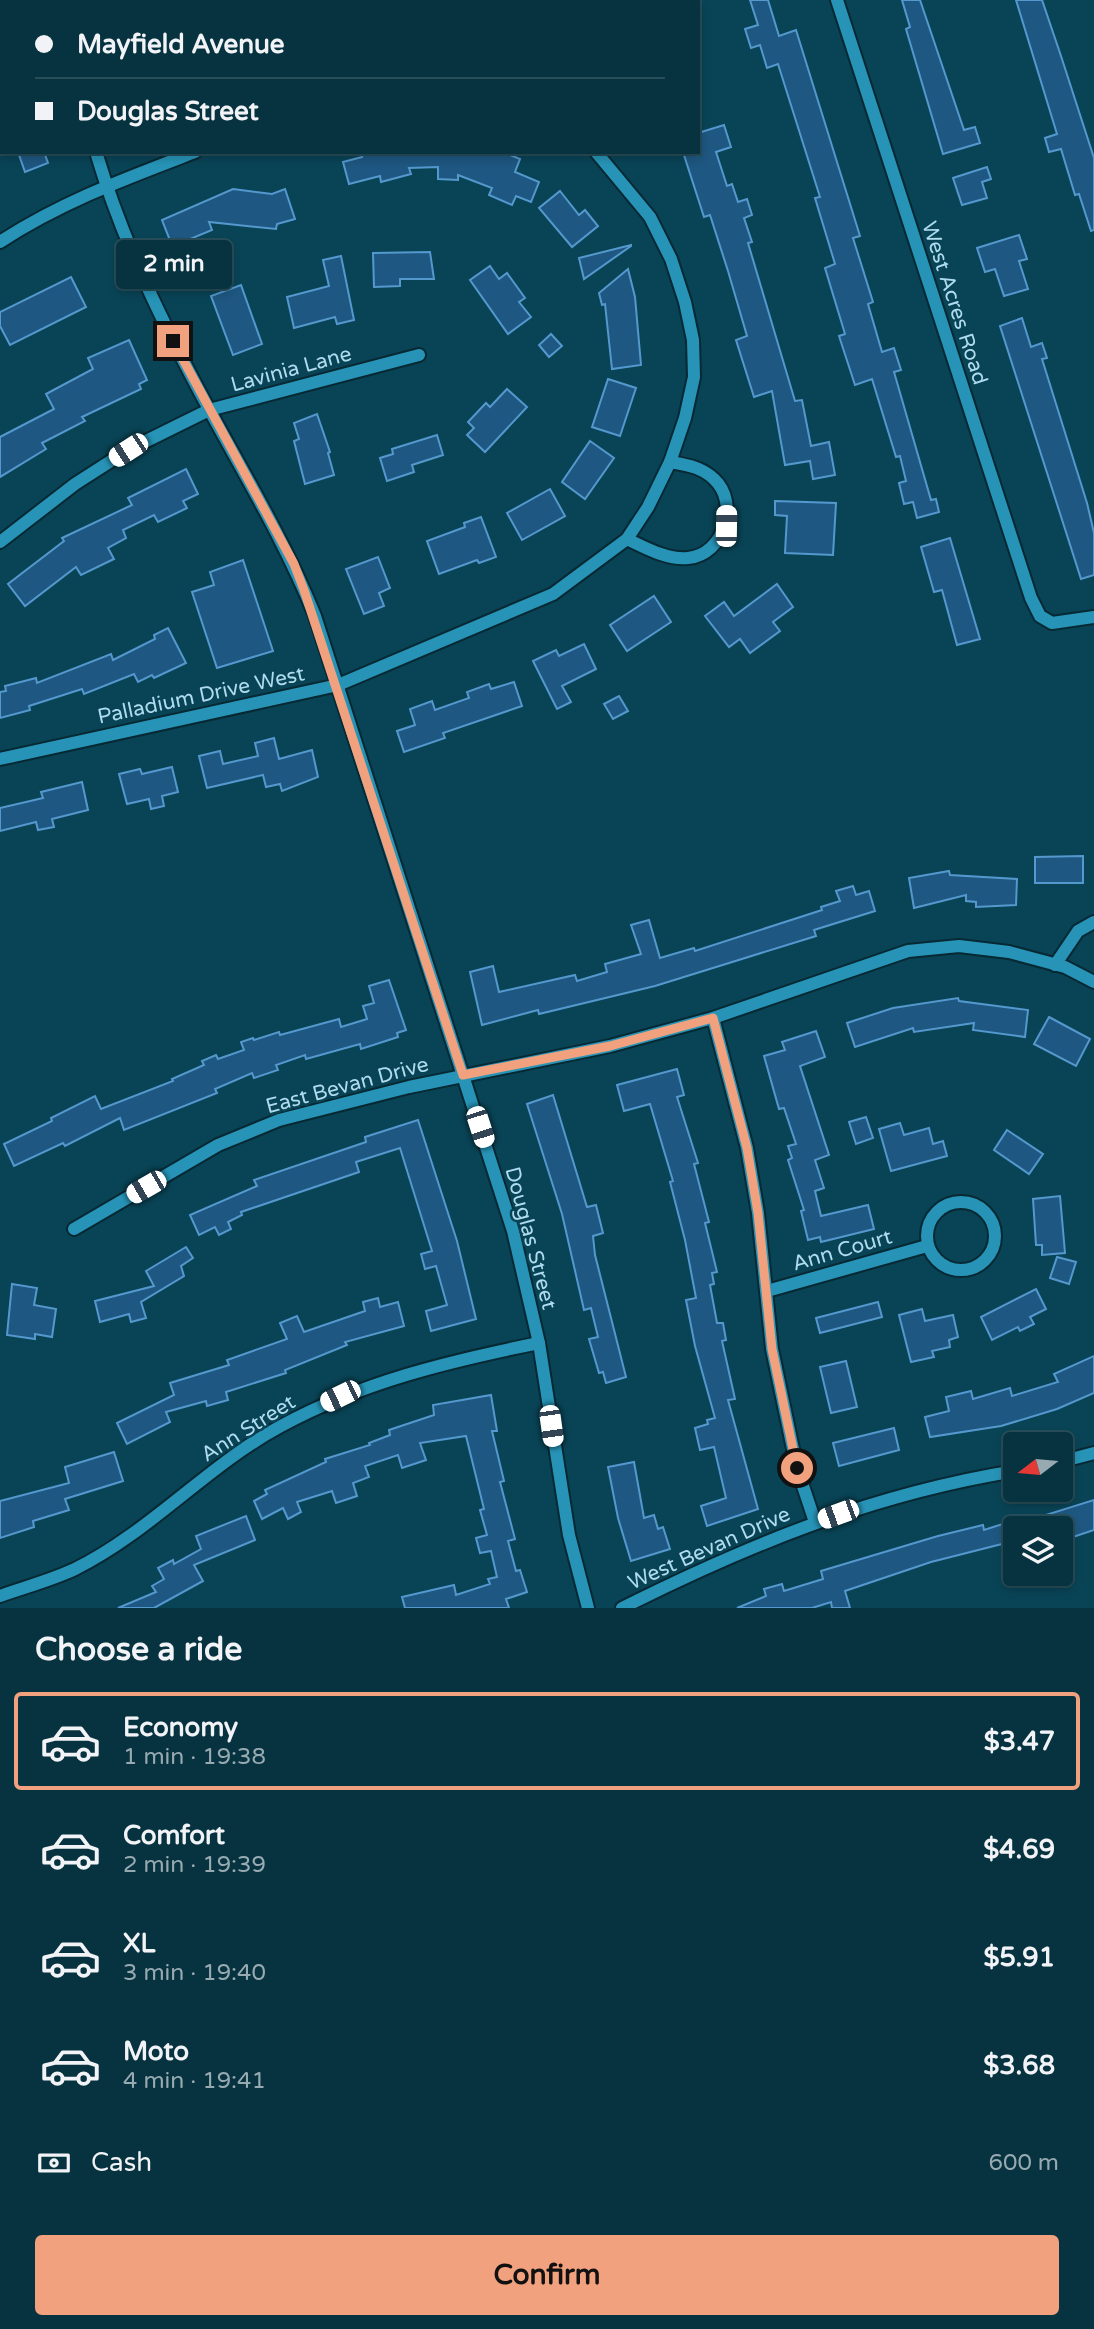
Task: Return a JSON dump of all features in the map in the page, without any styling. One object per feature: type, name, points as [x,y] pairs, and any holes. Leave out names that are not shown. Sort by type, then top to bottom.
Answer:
[{"type":"street","name":"West Acres Road","points":[[837,0],[1031,598],[1040,616],[1052,623],[1094,617]]},
{"type":"street","name":"Douglas Street","points":[[97,154],[139,270],[209,410],[294,564],[338,685],[513,1231],[539,1343],[569,1535],[588,1608]]},
{"type":"street","points":[[0,242],[42,215],[106,185],[190,154]]},
{"type":"street","name":"Palladium Drive West","points":[[0,759],[338,685],[553,594],[627,539],[648,507],[670,462],[685,418],[694,377],[693,340],[685,302],[671,259],[650,217],[598,154]]},
{"type":"street","name":"Lavinia Lane","points":[[0,542],[75,484],[128,450],[209,410],[419,355]]},
{"type":"street","points":[[627,539],[666,556],[690,558],[716,545],[726,526],[726,502],[716,480],[697,467],[670,462]]},
{"type":"street","points":[[1055,965],[1079,931],[1094,922]]},
{"type":"street","name":"East Bevan Drive","points":[[74,1229],[218,1145],[279,1120],[463,1075],[610,1046],[713,1018],[908,951],[959,946],[1009,952],[1055,965],[1094,982]]},
{"type":"street","points":[[713,1018],[747,1148],[767,1291],[772,1349],[797,1468],[815,1522]]},
{"type":"street","points":[[963,1202],[984,1211],[994,1230],[991,1253],[974,1268],[963,1271],[941,1265],[927,1246],[929,1224],[934,1214],[952,1203],[963,1202]]},
{"type":"street","name":"Ann Court","points":[[767,1291],[927,1246]]},
{"type":"street","name":"Ann Street","points":[[0,1596],[75,1569],[121,1541],[279,1427],[340,1396],[408,1373],[539,1343]]},
{"type":"street","points":[[1073,1459],[1094,1453]]},
{"type":"street","name":"West Bevan Drive","points":[[622,1608],[738,1552],[815,1522],[887,1498],[1003,1474]]},
{"type":"building","points":[[750,0],[768,0],[779,36],[796,30],[860,236],[853,238],[873,302],[868,304],[882,352],[894,348],[901,370],[894,372],[931,500],[936,499],[939,512],[917,518],[913,502],[904,504],[899,483],[906,481],[900,456],[896,457],[872,379],[855,385],[839,336],[845,334],[825,268],[835,264],[815,198],[820,197],[778,64],[767,68],[760,45],[751,48],[745,29],[758,25]]},
{"type":"building","points":[[902,0],[920,0],[964,130],[975,127],[980,143],[943,154],[906,29],[910,27]]},
{"type":"building","points":[[1016,0],[1042,0],[1061,56],[1094,158],[1094,230],[1091,231],[1079,194],[1075,195],[1061,149],[1049,152],[1045,138],[1057,134]]},
{"type":"building","points":[[724,125],[731,147],[716,152],[727,186],[732,184],[738,202],[747,199],[752,215],[744,218],[752,242],[748,243],[795,401],[802,400],[811,446],[829,442],[835,475],[813,479],[810,461],[785,465],[772,391],[754,397],[736,340],[747,336],[710,215],[704,217],[684,154],[700,154],[700,132]]},
{"type":"building","points":[[19,154],[45,154],[48,163],[25,172]]},
{"type":"building","points":[[361,154],[508,154],[520,159],[515,172],[539,182],[531,202],[516,196],[512,205],[489,195],[492,188],[458,175],[458,180],[438,179],[438,167],[409,168],[411,174],[381,182],[380,176],[349,184],[343,162],[362,157]]},
{"type":"building","points":[[987,167],[991,179],[982,182],[987,198],[962,205],[953,178]]},
{"type":"building","points":[[233,189],[272,194],[285,189],[295,219],[277,224],[276,229],[209,222],[212,230],[190,239],[204,277],[191,282],[186,269],[182,271],[162,220]]},
{"type":"building","points":[[560,191],[579,215],[585,210],[598,226],[572,247],[539,208]]},
{"type":"building","points":[[1019,235],[1027,259],[1019,261],[1028,289],[1004,296],[995,269],[985,272],[977,248]]},
{"type":"building","points":[[631,246],[584,279],[579,258]]},
{"type":"building","points":[[430,252],[434,279],[400,279],[400,286],[374,287],[373,253]]},
{"type":"building","points":[[341,256],[354,320],[337,324],[335,317],[294,328],[287,297],[329,286],[323,260]]},
{"type":"building","points":[[490,266],[499,279],[507,273],[525,298],[519,302],[531,317],[508,334],[470,280]]},
{"type":"building","points":[[628,269],[635,297],[641,365],[612,369],[605,304],[602,305],[599,293]]},
{"type":"building","points":[[71,277],[86,307],[10,345],[0,326],[0,312]]},
{"type":"building","points":[[241,285],[262,344],[233,355],[211,296]]},
{"type":"building","points":[[1022,318],[1031,347],[1042,343],[1047,358],[1042,359],[1094,533],[1094,575],[1081,579],[1000,326]]},
{"type":"building","points":[[551,334],[562,346],[549,357],[539,345]]},
{"type":"building","points":[[129,340],[147,380],[139,384],[141,389],[82,417],[85,421],[42,443],[46,449],[0,477],[0,437],[54,409],[46,394],[93,369],[88,358]]},
{"type":"building","points":[[608,379],[636,388],[620,436],[592,427]]},
{"type":"building","points":[[507,389],[527,407],[485,452],[467,435],[474,428],[468,422],[486,403],[490,407]]},
{"type":"building","points":[[317,414],[330,452],[328,453],[334,475],[305,484],[294,441],[299,439],[294,423]]},
{"type":"building","points":[[437,435],[443,455],[412,465],[414,472],[387,481],[380,458],[393,454],[392,449]]},
{"type":"building","points":[[590,441],[614,458],[585,499],[562,482]]},
{"type":"building","points":[[186,469],[198,494],[183,501],[187,508],[158,522],[154,515],[123,530],[126,538],[108,548],[114,559],[81,575],[76,567],[25,606],[8,584],[64,541],[62,538],[132,505],[128,498]]},
{"type":"building","points":[[550,489],[565,516],[522,540],[507,513]]},
{"type":"building","points":[[775,501],[836,503],[833,555],[785,553],[787,516],[775,515]]},
{"type":"building","points":[[481,517],[496,557],[479,563],[477,560],[439,574],[427,541],[465,527],[464,523]]},
{"type":"building","points":[[950,538],[980,639],[957,645],[942,590],[934,592],[921,547]]},
{"type":"building","points":[[378,557],[390,588],[379,593],[384,606],[364,614],[346,569]]},
{"type":"building","points":[[243,560],[273,651],[217,668],[192,592],[214,585],[210,572]]},
{"type":"building","points":[[777,584],[793,607],[773,622],[780,631],[750,653],[740,639],[729,647],[705,616],[724,602],[734,616]]},
{"type":"building","points":[[654,596],[671,622],[627,651],[610,625]]},
{"type":"building","points":[[168,628],[186,663],[154,678],[152,675],[138,682],[134,674],[84,694],[82,689],[29,706],[30,710],[0,718],[0,692],[6,691],[5,686],[36,678],[37,683],[111,654],[113,660],[155,639],[154,635]]},
{"type":"building","points":[[584,644],[596,669],[562,686],[571,702],[557,709],[533,661],[556,650],[559,656]]},
{"type":"building","points":[[514,682],[522,706],[443,733],[445,738],[404,752],[397,731],[415,725],[410,709],[432,701],[435,710],[469,698],[467,692],[489,684],[491,689]]},
{"type":"building","points":[[619,696],[628,711],[613,719],[604,704]]},
{"type":"building","points":[[274,738],[279,759],[312,750],[318,777],[282,791],[280,784],[266,787],[263,775],[207,788],[199,756],[220,751],[223,764],[258,756],[255,743]]},
{"type":"building","points":[[172,767],[178,792],[162,796],[164,806],[151,809],[149,799],[127,804],[119,774],[140,769],[142,774]]},
{"type":"building","points":[[82,782],[88,810],[52,819],[54,827],[38,830],[36,822],[0,831],[0,808],[43,798],[41,792]]},
{"type":"building","points":[[1083,856],[1083,883],[1035,883],[1035,857]]},
{"type":"building","points":[[949,871],[950,875],[1017,879],[1016,905],[976,907],[976,902],[966,901],[966,895],[914,908],[909,878]]},
{"type":"building","points":[[853,886],[856,895],[869,891],[875,911],[814,930],[816,936],[655,986],[539,1014],[538,1010],[482,1025],[470,972],[493,966],[499,992],[575,975],[577,981],[607,972],[605,964],[641,954],[631,925],[649,920],[660,958],[694,948],[695,951],[822,910],[821,907],[840,901],[836,891]]},
{"type":"building","points":[[389,980],[406,1030],[397,1033],[398,1037],[361,1049],[360,1044],[306,1059],[305,1055],[276,1065],[278,1070],[254,1078],[252,1073],[215,1089],[217,1093],[124,1130],[120,1118],[65,1146],[63,1143],[14,1166],[4,1144],[95,1096],[101,1109],[173,1081],[172,1079],[204,1065],[202,1061],[216,1055],[218,1059],[244,1050],[241,1042],[339,1019],[341,1027],[367,1019],[363,1006],[374,1003],[369,986]]},
{"type":"building","points":[[958,998],[959,1001],[1028,1010],[1025,1037],[973,1030],[974,1023],[914,1032],[913,1028],[855,1047],[847,1023],[893,1008]]},
{"type":"building","points":[[1049,1017],[1090,1039],[1076,1066],[1034,1044]]},
{"type":"building","points":[[816,1031],[825,1057],[800,1066],[829,1155],[815,1160],[824,1188],[815,1191],[821,1216],[868,1205],[874,1229],[821,1242],[820,1237],[808,1240],[801,1211],[804,1210],[788,1160],[792,1158],[788,1146],[796,1144],[784,1108],[779,1109],[764,1056],[785,1050],[782,1042]]},
{"type":"building","points":[[677,1069],[684,1095],[677,1097],[698,1163],[694,1164],[709,1222],[705,1223],[717,1272],[712,1273],[714,1284],[710,1285],[717,1323],[723,1323],[726,1340],[722,1341],[735,1399],[728,1400],[758,1509],[707,1526],[701,1506],[726,1498],[714,1447],[700,1450],[695,1428],[708,1424],[707,1420],[715,1418],[695,1346],[686,1300],[696,1298],[670,1182],[673,1181],[650,1104],[624,1111],[617,1085]]},
{"type":"building","points":[[553,1095],[587,1207],[596,1205],[603,1233],[593,1236],[595,1255],[626,1377],[606,1383],[603,1372],[599,1373],[589,1339],[598,1337],[591,1308],[584,1310],[562,1214],[527,1104]]},
{"type":"building","points":[[866,1117],[873,1138],[856,1144],[849,1122]]},
{"type":"building","points":[[418,1120],[457,1241],[476,1319],[431,1331],[426,1311],[447,1305],[436,1266],[425,1269],[421,1254],[432,1251],[400,1148],[356,1162],[359,1172],[241,1212],[242,1215],[228,1222],[231,1229],[219,1235],[215,1227],[199,1235],[190,1215],[257,1186],[254,1180],[366,1142],[365,1137]]},
{"type":"building","points":[[900,1123],[904,1135],[929,1128],[933,1144],[943,1141],[947,1156],[891,1171],[879,1129]]},
{"type":"building","points":[[1007,1130],[1043,1154],[1029,1174],[994,1150]]},
{"type":"building","points":[[1060,1196],[1065,1253],[1042,1255],[1042,1245],[1036,1245],[1033,1199]]},
{"type":"building","points":[[186,1247],[193,1258],[181,1266],[184,1276],[141,1302],[146,1318],[131,1322],[129,1314],[100,1322],[95,1301],[154,1286],[146,1271]]},
{"type":"building","points":[[1057,1257],[1076,1262],[1069,1284],[1050,1278]]},
{"type":"building","points":[[12,1284],[37,1288],[34,1305],[56,1309],[52,1337],[35,1334],[35,1339],[7,1335]]},
{"type":"building","points":[[1036,1289],[1046,1309],[1030,1317],[1034,1324],[1020,1331],[1018,1327],[992,1340],[981,1317]]},
{"type":"building","points":[[378,1298],[380,1307],[398,1302],[404,1326],[345,1342],[347,1345],[285,1370],[286,1373],[226,1392],[228,1400],[207,1406],[206,1401],[166,1412],[170,1422],[127,1444],[117,1423],[174,1395],[170,1383],[229,1365],[227,1360],[287,1339],[280,1323],[297,1316],[304,1332],[365,1311],[363,1302]]},
{"type":"building","points":[[878,1302],[882,1317],[820,1333],[816,1318]]},
{"type":"building","points":[[922,1309],[925,1321],[953,1315],[958,1337],[949,1340],[950,1347],[932,1351],[934,1357],[911,1362],[899,1315]]},
{"type":"building","points":[[1094,1356],[1094,1393],[1057,1409],[1001,1426],[930,1437],[925,1417],[949,1411],[946,1397],[971,1391],[973,1399],[1010,1388],[1012,1396],[1058,1382],[1054,1374]]},
{"type":"building","points":[[846,1361],[857,1407],[831,1413],[820,1367]]},
{"type":"building","points":[[491,1395],[497,1431],[492,1431],[504,1481],[500,1482],[515,1539],[508,1541],[516,1571],[520,1570],[527,1592],[506,1599],[509,1608],[405,1608],[402,1597],[454,1585],[456,1595],[490,1584],[488,1579],[497,1577],[491,1551],[480,1553],[476,1538],[487,1535],[480,1510],[484,1509],[466,1436],[420,1443],[426,1460],[402,1468],[398,1455],[365,1466],[369,1477],[353,1483],[357,1496],[336,1503],[332,1491],[297,1502],[301,1512],[288,1519],[283,1508],[262,1519],[254,1501],[267,1494],[265,1490],[326,1462],[325,1459],[370,1445],[369,1443],[390,1435],[389,1430],[434,1415],[433,1405]]},
{"type":"building","points":[[894,1428],[899,1450],[839,1466],[833,1443]]},
{"type":"building","points":[[114,1452],[123,1481],[65,1499],[69,1510],[33,1521],[34,1527],[0,1538],[0,1501],[69,1483],[65,1467]]},
{"type":"building","points":[[634,1462],[644,1518],[654,1515],[658,1529],[663,1527],[670,1549],[631,1561],[618,1518],[608,1467]]},
{"type":"building","points":[[1094,1500],[1094,1530],[1073,1537],[1073,1516],[1043,1516]]},
{"type":"building","points":[[246,1516],[255,1540],[194,1565],[203,1581],[154,1608],[118,1608],[156,1592],[152,1586],[164,1579],[158,1568],[173,1560],[174,1564],[201,1549],[196,1536]]},
{"type":"building","points":[[1003,1524],[1003,1547],[1002,1544],[931,1562],[845,1591],[850,1608],[832,1608],[831,1602],[812,1608],[737,1608],[766,1596],[764,1589],[782,1584],[784,1591],[823,1579],[821,1571],[938,1536],[983,1525],[984,1530]]},
{"type":"route","points":[[173,341],[294,564],[338,685],[463,1075],[610,1046],[713,1018],[747,1148],[758,1213],[772,1349],[797,1468]]}]
